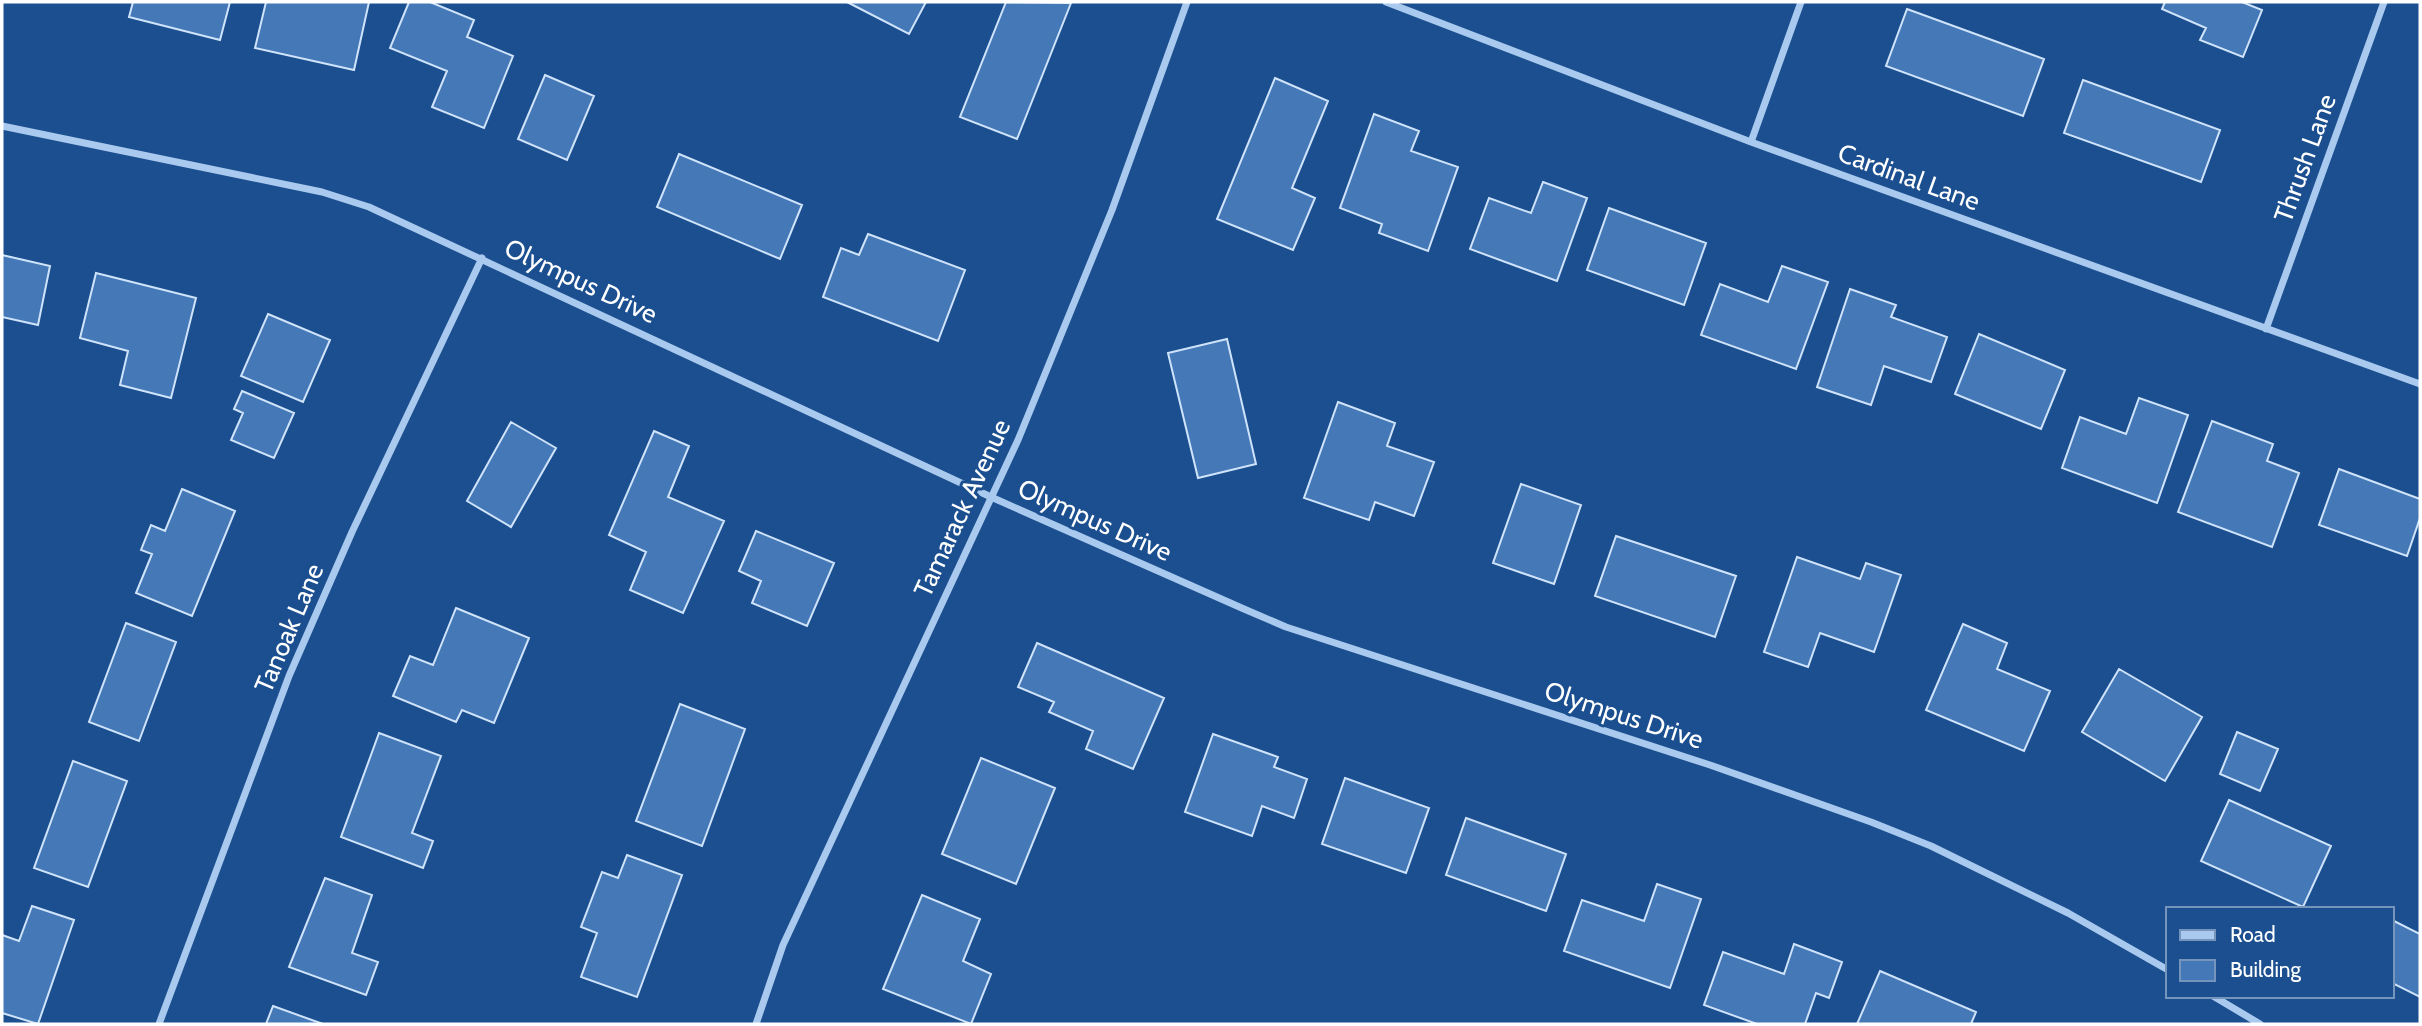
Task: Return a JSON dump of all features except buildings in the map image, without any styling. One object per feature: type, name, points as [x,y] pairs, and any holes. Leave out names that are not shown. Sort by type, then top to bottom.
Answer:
[{"type":"street","name":"Tamarack Avenue","points":[[756,1024],[783,946],[1018,440],[1112,210],[1187,2]]},
{"type":"street","name":"Cardinal Lane","points":[[1386,2],[1751,142],[2420,384]]},
{"type":"street","points":[[1751,142],[1801,2]]},
{"type":"street","name":"Thrush Lane","points":[[2266,329],[2384,2]]},
{"type":"street","name":"Olympus Drive","points":[[2,126],[322,192],[369,206],[991,497],[1286,627],[1710,765],[1931,846],[2068,913],[2166,969]]},
{"type":"street","name":"Tanoak Lane","points":[[159,1024],[289,676],[352,532],[482,258]]},
{"type":"street","points":[[2216,998],[2260,1024]]}]
